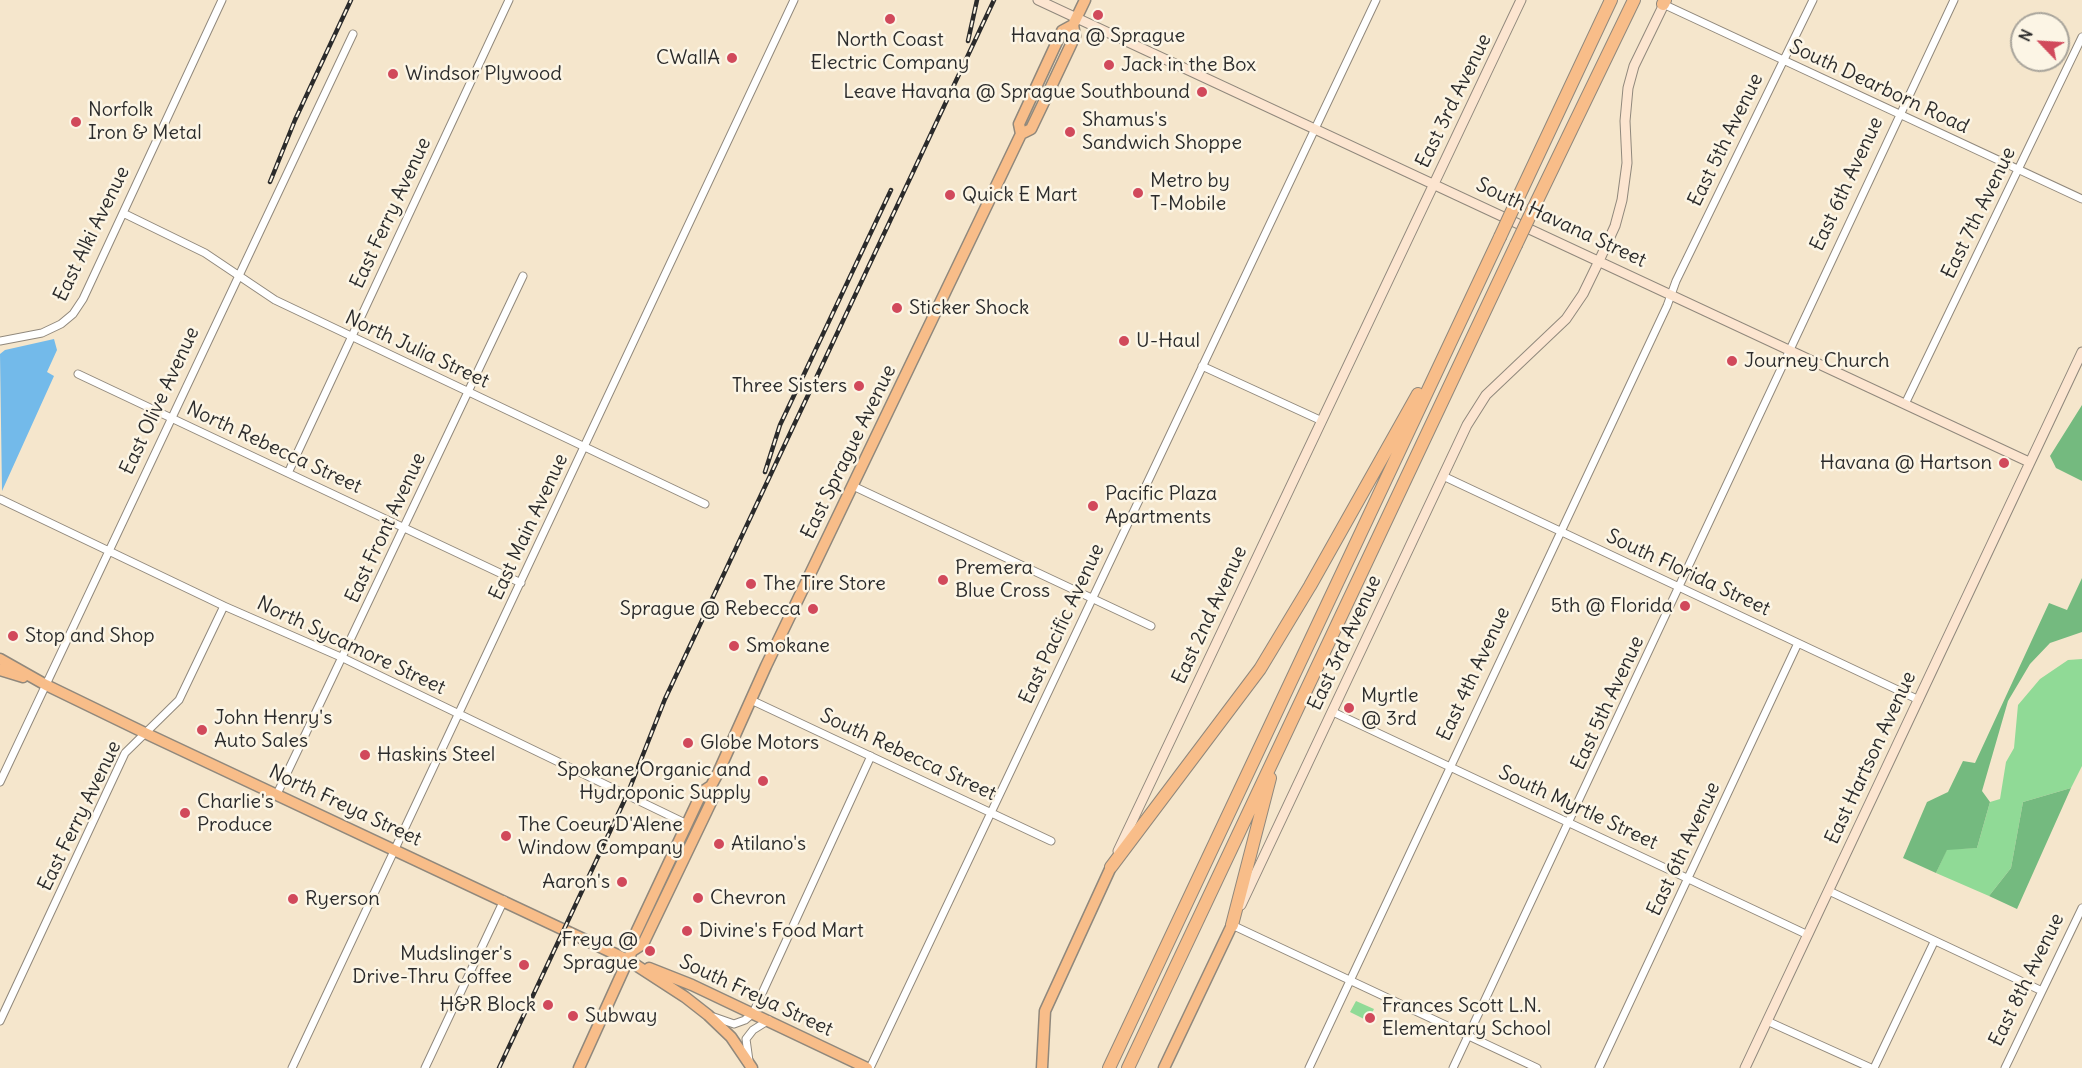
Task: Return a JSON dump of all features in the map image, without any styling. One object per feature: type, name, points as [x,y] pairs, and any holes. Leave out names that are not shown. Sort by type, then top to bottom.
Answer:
[{"type":"highway","points":[[1109,1068],[1611,0]]},
{"type":"highway","points":[[1128,1068],[1516,244],[1634,0]]},
{"type":"highway","points":[[1111,867],[1260,669],[1310,586],[1480,279]]},
{"type":"highway","points":[[1232,925],[1277,750]]},
{"type":"main road","name":"East Sprague Avenue","points":[[579,1068],[630,956],[633,939],[702,792],[711,786],[1021,134],[1031,129],[1039,114],[1075,36],[1074,21],[1085,0]]},
{"type":"main road","name":"North Freya Street","points":[[0,659],[46,685],[145,733],[630,956]]},
{"type":"main road","name":"North Freya Street","points":[[0,670],[46,685]]},
{"type":"main road","name":"East Sprague Avenue","points":[[630,956],[643,944],[713,798],[711,786]]},
{"type":"main road","name":"East 2nd Avenue","points":[[1042,1068],[1045,1011],[1111,867]]},
{"type":"main road","name":"East 3rd Avenue","points":[[1164,1068],[1232,925]]},
{"type":"main road","name":"South Freya Street","points":[[630,956],[868,1068]]},
{"type":"main road","points":[[630,956],[708,1015],[730,1037],[750,1065]]},
{"type":"street","name":"East Alki Avenue","points":[[0,341],[42,333],[61,324],[73,314],[83,299],[222,0]]},
{"type":"street","name":"East Ferry Avenue","points":[[288,473],[509,0]]},
{"type":"street","name":"East Main Avenue","points":[[292,1068],[458,713],[586,447],[794,0]]},
{"type":"street","name":"South Havana Street","points":[[1038,0],[1074,21],[1314,129],[2029,462]]},
{"type":"street","points":[[1314,129],[1376,0]]},
{"type":"street","name":"East 3rd Avenue","points":[[1433,184],[1521,0]]},
{"type":"street","name":"East 5th Avenue","points":[[1672,295],[1676,281],[1813,0]]},
{"type":"street","name":"East 6th Avenue","points":[[1791,351],[1798,328],[1954,0]]},
{"type":"street","points":[[1599,261],[1615,226],[1622,200],[1626,163],[1625,121],[1628,88],[1634,66],[1664,1]]},
{"type":"street","name":"South Dearborn Road","points":[[1664,1],[1783,62],[2082,199]]},
{"type":"street","name":"East Olive Avenue","points":[[0,782],[353,34]]},
{"type":"street","name":"East 7th Avenue","points":[[1905,404],[2082,37]]},
{"type":"street","name":"East Pacific Avenue","points":[[868,1068],[1314,129]]},
{"type":"street","name":"East 2nd Avenue","points":[[1111,867],[1433,184]]},
{"type":"street","name":"North Julia Street","points":[[123,213],[205,253],[275,300],[705,504]]},
{"type":"street","name":"East 3rd Avenue","points":[[1232,925],[1467,425],[1486,395],[1566,319],[1583,294],[1599,261]]},
{"type":"street","name":"East Front Avenue","points":[[278,794],[523,276]]},
{"type":"street","name":"East 4th Avenue","points":[[1309,1068],[1672,295]]},
{"type":"street","name":"East 5th Avenue","points":[[1454,1068],[1791,351]]},
{"type":"street","points":[[2029,462],[2082,352]]},
{"type":"street","points":[[1202,366],[1322,421]]},
{"type":"street","name":"North Rebecca Street","points":[[78,374],[521,583]]},
{"type":"street","name":"East Hartson Avenue","points":[[1745,1068],[2029,462]]},
{"type":"street","name":"South Florida Street","points":[[1443,476],[1919,699]]},
{"type":"street","points":[[853,486],[1151,626]]},
{"type":"street","name":"North Sycamore Street","points":[[0,499],[224,606],[343,658],[687,824]]},
{"type":"street","name":"East Ferry Avenue","points":[[0,1021],[125,753],[178,700],[224,606]]},
{"type":"street","name":"East 6th Avenue","points":[[1599,1068],[1798,643]]},
{"type":"street","name":"South Rebecca Street","points":[[751,699],[1051,841]]},
{"type":"street","name":"South Myrtle Street","points":[[1333,712],[1808,935]]},
{"type":"street","points":[[708,1015],[734,1024],[745,1020],[753,1013],[871,756]]},
{"type":"street","points":[[1829,891],[2042,991]]},
{"type":"street","points":[[425,1068],[504,900]]},
{"type":"street","name":"East 8th Avenue","points":[[2005,1068],[2082,908]]},
{"type":"street","points":[[1232,925],[1537,1068]]},
{"type":"street","points":[[1767,1021],[1872,1068],[1934,942]]},
{"type":"street","points":[[750,1065],[746,1039],[753,1030],[768,1020]]},
{"type":"green space","points":[[2082,405],[2082,481],[2056,468],[2050,456]]},
{"type":"green space","points":[[2082,578],[2082,632],[2050,643],[2030,664],[2008,701],[1982,791],[1990,802],[1977,848],[1947,850],[1936,873],[1903,858],[1927,802],[1948,792],[1963,761],[1975,763],[2049,603],[2067,610]]},
{"type":"green space","points":[[2082,659],[2082,766],[2071,788],[2023,802],[2011,868],[1989,896],[1936,873],[1947,849],[1977,848],[1990,802],[2000,799],[2006,762],[2014,748],[2018,705],[2040,679],[2068,660]]},
{"type":"green space","points":[[2071,788],[2017,909],[1989,896],[2011,868],[2023,802]]},
{"type":"green space","points":[[1356,1001],[1374,1009],[1368,1021],[1350,1012]]},
{"type":"water","points":[[54,339],[57,350],[47,372],[54,376],[2,491],[0,354],[5,350]]},
{"type":"railway","points":[[270,182],[295,120],[351,0]]},
{"type":"railway","points":[[968,41],[977,0]]},
{"type":"railway","points":[[499,1068],[627,795],[665,699],[994,0]]},
{"type":"railway","points":[[765,472],[780,425],[891,190]]},
{"type":"place","name":"Havana @ Sprague","points":[[1098,15]]},
{"type":"place","name":"North Coast Electric Company","points":[[890,19]]},
{"type":"place","name":"CWallA","points":[[732,58]]},
{"type":"place","name":"Jack in the Box","points":[[1109,65]]},
{"type":"place","name":"Windsor Plywood","points":[[393,74]]},
{"type":"place","name":"Leave Havana @ Sprague Southbound","points":[[1202,92]]},
{"type":"place","name":"Norfolk Iron & Metal","points":[[76,122]]},
{"type":"place","name":"Shamus's Sandwich Shoppe","points":[[1070,132]]},
{"type":"place","name":"Metro by T-Mobile","points":[[1138,193]]},
{"type":"place","name":"Quick E Mart","points":[[950,195]]},
{"type":"place","name":"Sticker Shock","points":[[897,308]]},
{"type":"place","name":"U-Haul","points":[[1124,341]]},
{"type":"place","name":"Journey Church","points":[[1732,361]]},
{"type":"place","name":"Three Sisters","points":[[859,386]]},
{"type":"place","name":"Havana @ Hartson","points":[[2004,463]]},
{"type":"place","name":"Pacific Plaza Apartments","points":[[1093,506]]},
{"type":"place","name":"Premera Blue Cross","points":[[943,580]]},
{"type":"place","name":"The Tire Store","points":[[751,584]]},
{"type":"place","name":"5th @ Florida","points":[[1685,606]]},
{"type":"place","name":"Sprague @ Rebecca","points":[[813,609]]},
{"type":"place","name":"Stop and Shop","points":[[13,636]]},
{"type":"place","name":"Smokane","points":[[734,646]]},
{"type":"place","name":"Myrtle @ 3rd","points":[[1349,708]]},
{"type":"place","name":"John Henry's Auto Sales","points":[[202,730]]},
{"type":"place","name":"Globe Motors","points":[[688,743]]},
{"type":"place","name":"Haskins Steel","points":[[365,755]]},
{"type":"place","name":"Spokane Organic and Hydroponic Supply","points":[[763,781]]},
{"type":"place","name":"Charlie's Produce","points":[[185,813]]},
{"type":"place","name":"The Coeur D'Alene Window Company","points":[[506,836]]},
{"type":"place","name":"Atilano's","points":[[719,844]]},
{"type":"place","name":"Aaron's","points":[[622,882]]},
{"type":"place","name":"Chevron","points":[[698,898]]},
{"type":"place","name":"Ryerson","points":[[293,899]]},
{"type":"place","name":"Divine's Food Mart","points":[[687,931]]},
{"type":"place","name":"Freya @ Sprague","points":[[650,951]]},
{"type":"place","name":"Mudslinger's Drive-Thru Coffee","points":[[524,965]]},
{"type":"place","name":"H&R Block","points":[[548,1005]]},
{"type":"place","name":"Subway","points":[[573,1016]]},
{"type":"place","name":"Frances Scott L.N. Elementary School","points":[[1370,1018]]}]
